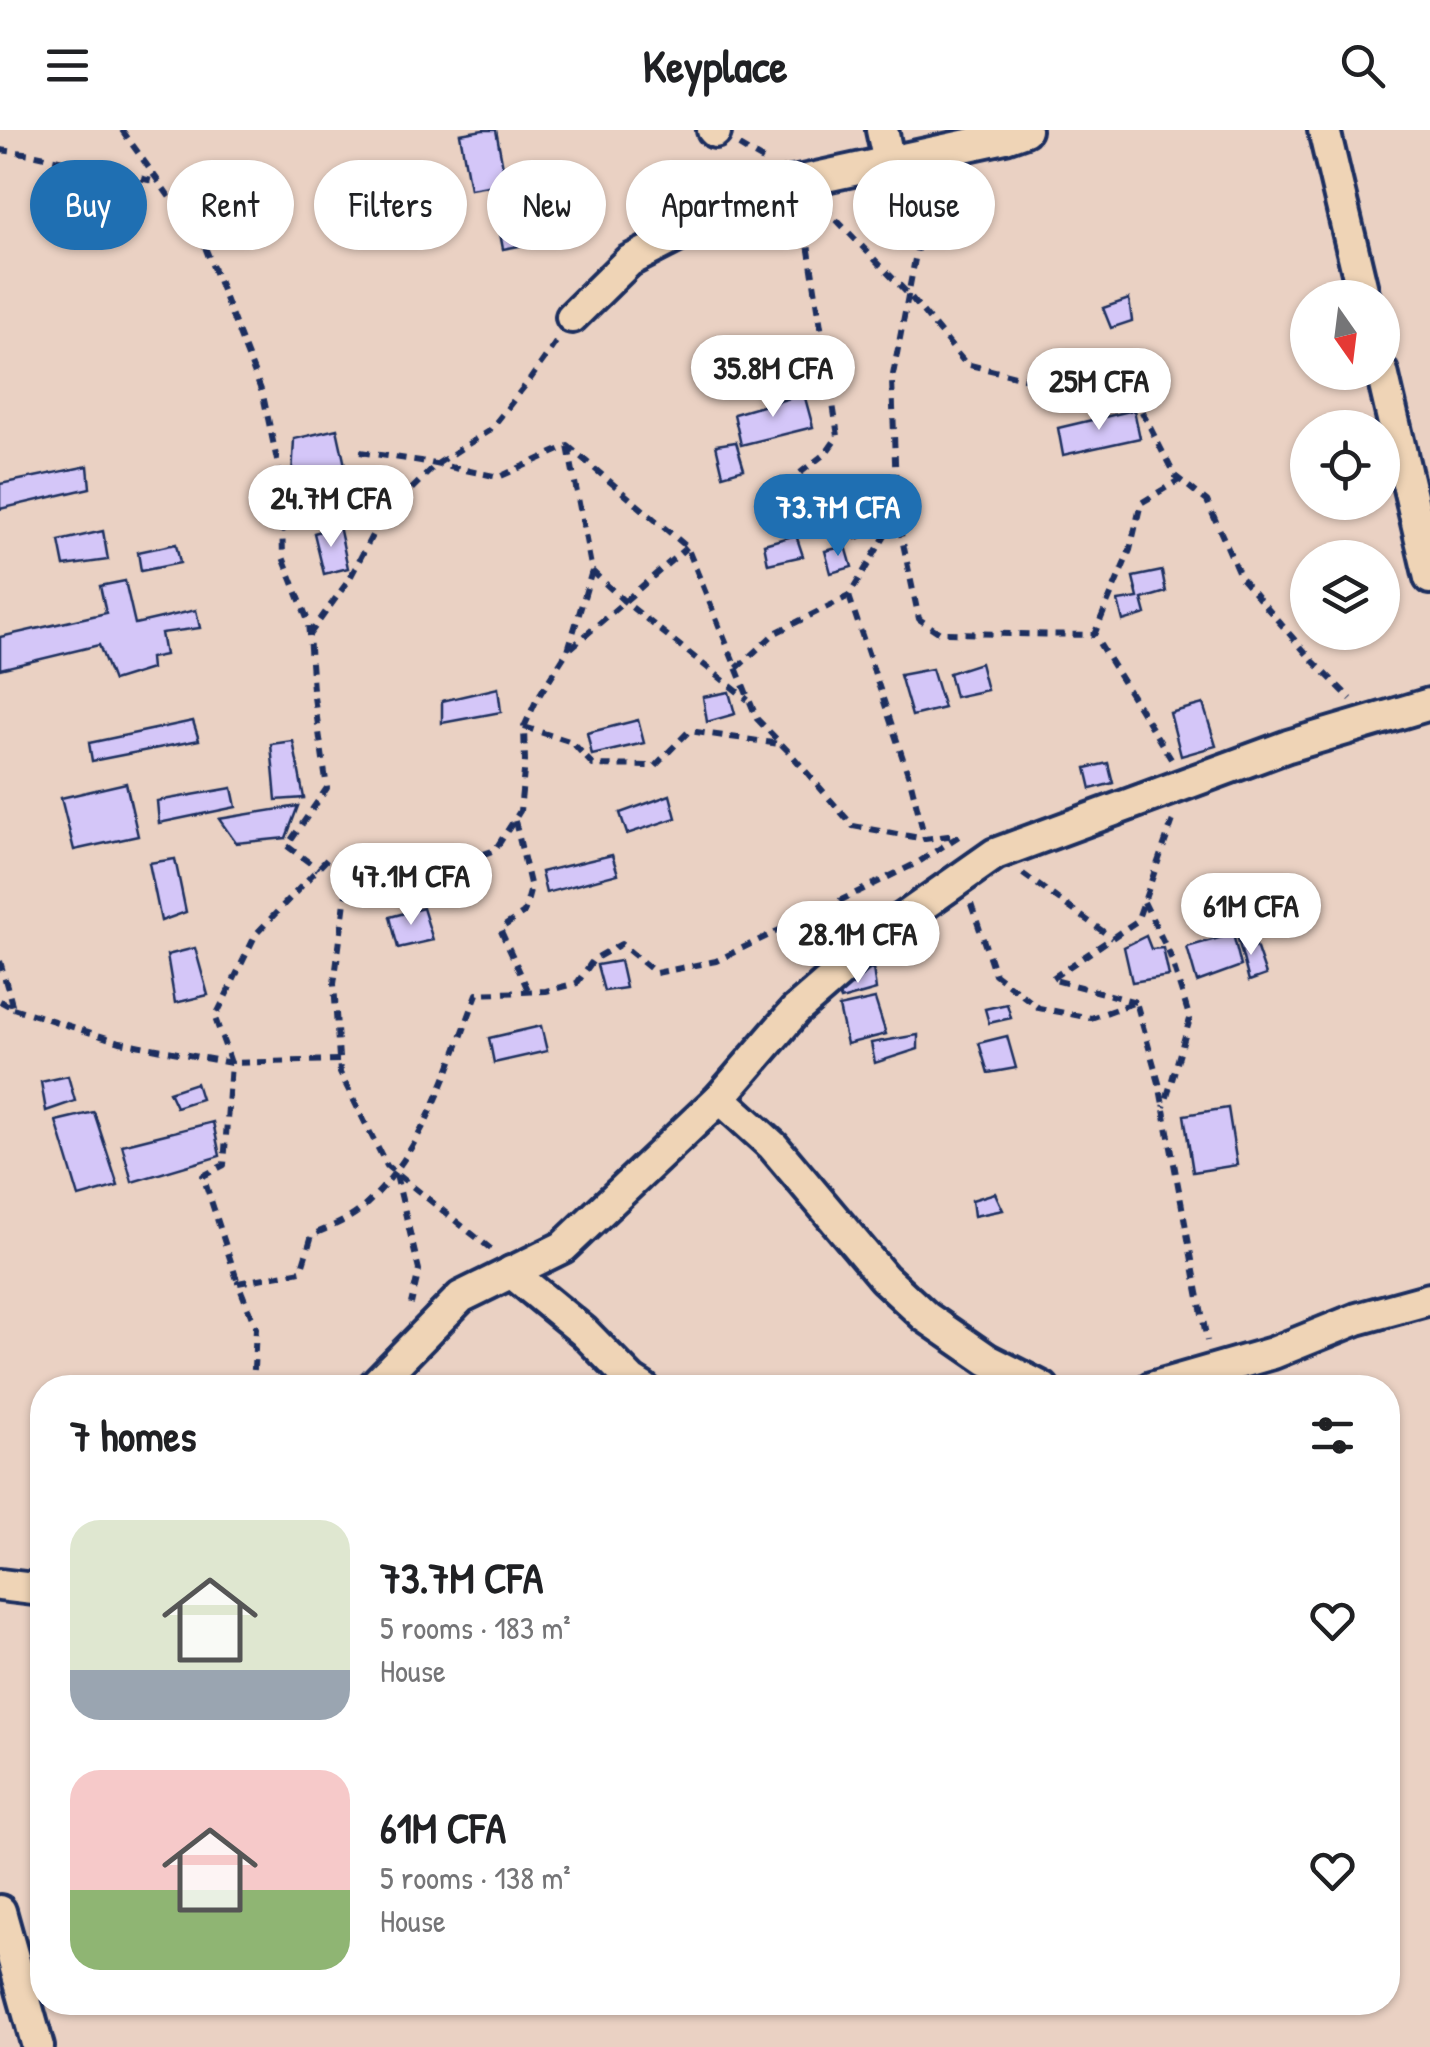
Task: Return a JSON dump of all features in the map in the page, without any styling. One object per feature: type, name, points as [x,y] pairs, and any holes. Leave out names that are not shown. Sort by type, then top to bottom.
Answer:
[{"type":"street","points":[[882,130],[889,160]]},
{"type":"street","points":[[898,160],[1025,130]]},
{"type":"street","points":[[1324,130],[1360,280]]},
{"type":"street","points":[[572,317],[629,260],[649,250]]},
{"type":"street","points":[[1386,390],[1430,578]]},
{"type":"street","points":[[385,1375],[461,1298],[563,1247],[720,1098],[794,1011],[894,925],[994,854],[1288,746],[1430,704]]},
{"type":"street","points":[[720,1098],[773,1146],[884,1278],[926,1317],[1017,1375]]},
{"type":"street","points":[[514,1271],[626,1375]]},
{"type":"street","points":[[1198,1375],[1273,1353],[1357,1319],[1430,1300]]},
{"type":"street","points":[[0,1585],[30,1589]]},
{"type":"street","points":[[0,1911],[38,2047]]},
{"type":"path","points":[[122,130],[205,247],[262,394],[282,479],[283,558],[308,621],[312,690],[328,788],[287,846],[318,869]]},
{"type":"path","points":[[714,131],[763,160]]},
{"type":"path","points":[[0,150],[159,182]]},
{"type":"path","points":[[833,217],[910,296],[966,364],[1139,406],[1175,476],[1208,501],[1241,578],[1373,721]]},
{"type":"path","points":[[809,250],[838,436],[826,453],[800,473],[844,514],[897,515]]},
{"type":"path","points":[[918,250],[892,380],[897,515],[919,619],[940,633],[1094,635]]},
{"type":"path","points":[[308,636],[350,580],[380,520],[437,464],[490,430],[532,378],[572,317]]},
{"type":"path","points":[[360,452],[499,477],[568,446]]},
{"type":"path","points":[[568,446],[687,546],[757,719],[853,826],[925,838],[962,834]]},
{"type":"path","points":[[514,1271],[386,1166],[340,1073],[334,984],[350,872],[428,874],[495,850],[520,811],[524,727],[568,650],[592,572],[568,446]]},
{"type":"path","points":[[1094,635],[1130,550],[1141,504],[1180,480]]},
{"type":"path","points":[[738,668],[775,633],[849,596],[897,515]]},
{"type":"path","points":[[568,650],[687,546]]},
{"type":"path","points":[[592,572],[750,701]]},
{"type":"path","points":[[849,596],[925,838]]},
{"type":"path","points":[[1094,635],[1186,784],[1137,921],[1051,980],[1136,1002]]},
{"type":"path","points":[[524,727],[572,742],[593,765],[655,766],[689,731],[781,744]]},
{"type":"path","points":[[515,819],[531,888],[524,913],[500,928],[528,992]]},
{"type":"path","points":[[962,834],[962,877],[995,974],[1038,1008],[1091,1018],[1136,1002]]},
{"type":"path","points":[[238,1283],[301,1271],[312,1236],[358,1213],[395,1173],[440,1095],[477,994],[546,991],[577,983],[594,959],[621,944],[656,973],[716,961],[917,863],[962,834]]},
{"type":"path","points":[[254,1375],[256,1328],[204,1176],[224,1166],[231,1063],[214,1018],[256,934],[330,856],[356,872]]},
{"type":"path","points":[[1144,901],[1170,955],[1190,1020],[1163,1108]]},
{"type":"path","points":[[0,961],[14,1008]]},
{"type":"path","points":[[0,1001],[120,1042],[231,1063],[339,1060]]},
{"type":"path","points":[[1136,1002],[1163,1108],[1213,1371]]},
{"type":"path","points":[[395,1173],[419,1270],[410,1307]]},
{"type":"building","points":[[496,130],[502,160],[487,160],[487,186],[470,189],[460,134]]},
{"type":"building","points":[[1129,299],[1132,321],[1111,328],[1103,308]]},
{"type":"building","points":[[804,394],[813,427],[741,445],[734,414]]},
{"type":"building","points":[[1134,410],[1140,438],[1063,455],[1058,428]]},
{"type":"building","points":[[337,429],[348,479],[292,477],[294,439]]},
{"type":"building","points":[[736,442],[744,469],[723,475],[716,445]]},
{"type":"building","points":[[88,466],[90,488],[0,509],[0,484]]},
{"type":"building","points":[[853,518],[876,519],[881,532],[856,539]]},
{"type":"building","points":[[339,526],[348,568],[324,574],[314,533]]},
{"type":"building","points":[[103,531],[108,560],[64,566],[59,541]]},
{"type":"building","points":[[796,535],[803,556],[768,564],[764,544]]},
{"type":"building","points":[[176,544],[180,563],[141,571],[138,552]]},
{"type":"building","points":[[846,546],[852,567],[831,573],[825,551]]},
{"type":"building","points":[[1162,571],[1166,592],[1142,599],[1146,614],[1123,621],[1118,601],[1138,598],[1133,577]]},
{"type":"building","points":[[125,581],[135,624],[196,610],[200,628],[161,633],[165,655],[150,658],[151,669],[113,681],[99,645],[0,669],[0,637],[106,613],[100,586]]},
{"type":"building","points":[[980,663],[987,690],[955,697],[949,673]]},
{"type":"building","points":[[932,669],[944,708],[912,716],[900,675]]},
{"type":"building","points":[[498,688],[501,712],[442,723],[442,701]]},
{"type":"building","points":[[729,692],[735,714],[707,722],[703,697]]},
{"type":"building","points":[[1203,704],[1216,746],[1181,756],[1170,713]]},
{"type":"building","points":[[638,720],[644,743],[592,755],[587,733]]},
{"type":"building","points":[[193,721],[199,740],[92,761],[89,743]]},
{"type":"building","points":[[293,741],[304,798],[276,800],[271,744]]},
{"type":"building","points":[[1108,763],[1113,783],[1091,789],[1086,768]]},
{"type":"building","points":[[126,783],[138,836],[74,850],[61,798]]},
{"type":"building","points":[[232,788],[236,807],[159,823],[157,801]]},
{"type":"building","points":[[670,795],[676,818],[627,834],[620,813]]},
{"type":"building","points":[[298,806],[286,838],[236,843],[219,819]]},
{"type":"building","points":[[612,855],[618,874],[546,893],[541,872]]},
{"type":"building","points":[[175,859],[186,912],[161,921],[149,863]]},
{"type":"building","points":[[423,908],[433,940],[398,948],[390,917]]},
{"type":"building","points":[[1233,934],[1241,966],[1197,982],[1187,947]]},
{"type":"building","points":[[1252,934],[1266,975],[1249,981],[1238,939]]},
{"type":"building","points":[[1146,936],[1151,949],[1163,948],[1169,976],[1132,982],[1124,947]]},
{"type":"building","points":[[195,948],[208,995],[175,1003],[167,955]]},
{"type":"building","points":[[620,961],[626,988],[604,991],[597,965]]},
{"type":"building","points":[[873,968],[876,990],[841,1000],[836,988]]},
{"type":"building","points":[[875,999],[886,1034],[847,1044],[839,1007]]},
{"type":"building","points":[[1007,1004],[1011,1018],[989,1023],[985,1009]]},
{"type":"building","points":[[541,1026],[547,1051],[494,1063],[489,1038]]},
{"type":"building","points":[[918,1035],[918,1049],[875,1063],[871,1043]]},
{"type":"building","points":[[1007,1036],[1016,1068],[988,1073],[979,1043]]},
{"type":"building","points":[[68,1076],[75,1101],[46,1111],[41,1082]]},
{"type":"building","points":[[196,1083],[201,1099],[176,1107],[169,1092]]},
{"type":"building","points":[[1228,1108],[1237,1165],[1193,1172],[1184,1115]]},
{"type":"building","points":[[94,1112],[118,1186],[79,1197],[56,1121]]},
{"type":"building","points":[[213,1122],[220,1156],[132,1182],[122,1145]]},
{"type":"building","points":[[995,1193],[1003,1210],[974,1216],[972,1200]]}]
